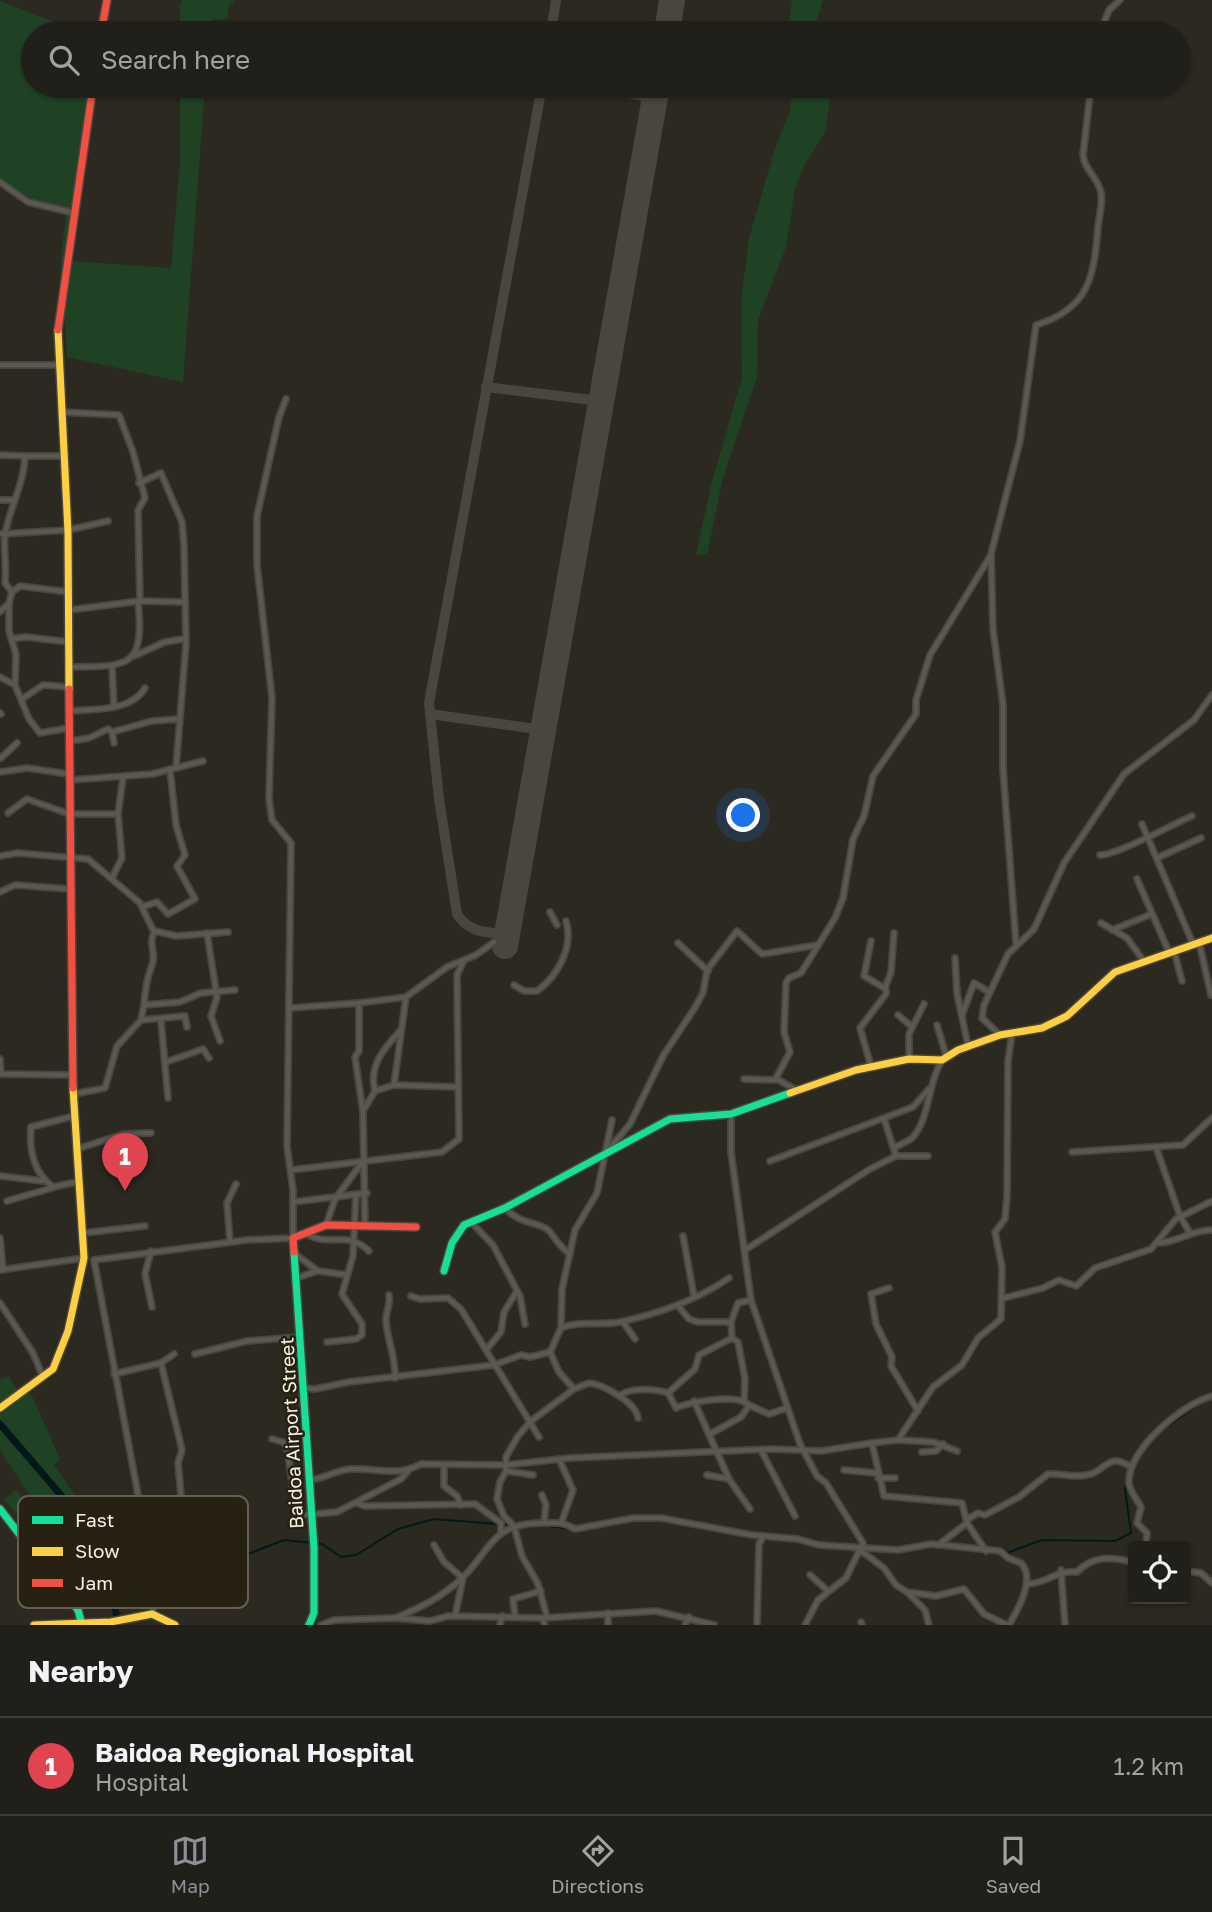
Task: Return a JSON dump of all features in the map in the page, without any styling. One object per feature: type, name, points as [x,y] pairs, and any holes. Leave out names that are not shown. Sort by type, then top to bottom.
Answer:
[{"type":"main road","points":[[103,21],[107,0]]},
{"type":"main road","points":[[1,1408],[52,1369],[63,1347],[84,1258],[72,1074],[68,890],[68,530],[57,353],[58,321],[91,98]]},
{"type":"main road","points":[[444,1271],[452,1243],[464,1225],[505,1208],[670,1119],[731,1114],[871,1066],[894,1065],[909,1059],[942,1060],[968,1046],[1000,1035],[1042,1028],[1068,1016],[1115,972],[1212,938]]},
{"type":"main road","points":[[293,1238],[326,1225],[416,1227]]},
{"type":"main road","name":"Baidoa Airport Street","points":[[293,1238],[306,1389],[303,1403],[314,1548],[314,1613],[309,1625]]},
{"type":"main road","points":[[0,1509],[18,1532]]},
{"type":"main road","points":[[34,1625],[111,1622],[152,1614],[175,1625]]},
{"type":"street","points":[[1105,21],[1109,10],[1120,0]]},
{"type":"street","points":[[1016,944],[1011,900],[1007,793],[1003,769],[1003,705],[993,629],[991,554],[1020,441],[1036,325],[1064,313],[1079,300],[1086,292],[1094,263],[1100,188],[1084,163],[1083,155],[1090,98]]},
{"type":"street","points":[[0,181],[28,202],[74,213]]},
{"type":"street","points":[[0,365],[58,365]]},
{"type":"street","points":[[138,1496],[94,1260],[230,1242],[293,1238],[288,1146],[291,843],[272,820],[269,799],[272,698],[257,531],[279,416],[286,399]]},
{"type":"street","points":[[61,412],[118,414],[137,463],[139,482],[145,498],[138,510],[140,637],[135,656]]},
{"type":"street","points":[[0,455],[64,456]]},
{"type":"street","points":[[12,592],[5,583],[8,559],[2,534],[15,500],[25,456]]},
{"type":"street","points":[[139,482],[161,473],[178,511],[184,537],[184,639],[176,768]]},
{"type":"street","points":[[0,500],[15,500]]},
{"type":"street","points":[[2,534],[68,530],[108,521]]},
{"type":"street","points":[[777,1079],[790,1052],[784,1032],[786,983],[789,978],[801,973],[835,918],[843,898],[853,839],[864,816],[873,776],[916,714],[916,700],[930,655],[991,554]]},
{"type":"street","points":[[69,592],[20,586],[12,592],[9,603],[11,639],[16,654],[15,685],[36,731],[40,733],[69,727]]},
{"type":"street","points":[[69,610],[139,601],[183,602]]},
{"type":"street","points":[[0,612],[9,603]]},
{"type":"street","points":[[11,639],[26,637],[69,642]]},
{"type":"street","points":[[69,667],[121,665],[165,642],[184,639]]},
{"type":"street","points":[[112,666],[114,707]]},
{"type":"street","points":[[0,677],[15,685]]},
{"type":"street","points":[[23,699],[43,685],[69,687]]},
{"type":"street","points":[[69,711],[114,707],[130,702],[145,688]]},
{"type":"street","points":[[1000,1035],[982,1018],[989,992],[1016,944],[1034,929],[1064,863],[1124,774],[1194,720],[1212,695]]},
{"type":"street","points":[[69,741],[89,738],[108,729],[112,732],[152,721],[179,719]]},
{"type":"street","points":[[112,732],[114,743]]},
{"type":"street","points":[[11,769],[1,758],[17,743]]},
{"type":"street","points":[[0,772],[11,769],[46,769],[69,777],[123,778],[204,761]]},
{"type":"street","points":[[142,907],[157,902],[168,914],[195,899],[177,866],[185,855],[176,825],[170,769]]},
{"type":"street","points":[[111,878],[119,870],[122,858],[118,814],[123,778]]},
{"type":"street","points":[[8,814],[27,799],[69,814],[118,814]]},
{"type":"street","points":[[1100,855],[1121,851],[1147,835],[1192,816]]},
{"type":"street","points":[[1142,824],[1203,959],[1211,995]]},
{"type":"street","points":[[1157,858],[1201,838]]},
{"type":"street","points":[[0,856],[17,853],[88,859],[142,907],[154,932]]},
{"type":"street","points":[[1137,879],[1182,981]]},
{"type":"street","points":[[0,892],[15,885],[68,890]]},
{"type":"street","points":[[550,912],[557,925]]},
{"type":"street","points":[[1112,930],[1152,914]]},
{"type":"street","points":[[514,985],[524,990],[537,991],[556,974],[569,931],[566,921]]},
{"type":"street","points":[[1101,923],[1133,945],[1143,960]]},
{"type":"street","points":[[608,1151],[630,1124],[663,1056],[694,1009],[712,961],[737,931],[762,954],[818,945]]},
{"type":"street","points":[[154,932],[176,936],[228,932]]},
{"type":"street","points":[[73,1094],[105,1088],[117,1046],[141,1020],[148,971],[153,962],[150,940],[154,932]]},
{"type":"street","points":[[206,933],[216,992],[211,1016],[220,1041]]},
{"type":"street","points":[[709,972],[721,947],[735,933]]},
{"type":"street","points":[[871,1066],[860,1028],[886,993],[885,988],[891,972],[894,933]]},
{"type":"street","points":[[871,941],[863,976],[885,988]]},
{"type":"street","points":[[290,1008],[406,997],[447,967],[494,942]]},
{"type":"street","points":[[678,943],[709,972]]},
{"type":"street","points":[[1203,959],[1212,956]]},
{"type":"street","points":[[955,958],[961,1017],[968,1046]]},
{"type":"street","points":[[291,1170],[365,1159],[442,1152],[459,1139],[461,1129],[457,975],[463,960]]},
{"type":"street","points":[[709,972],[712,961]]},
{"type":"street","points":[[961,1017],[975,983],[989,992]]},
{"type":"street","points":[[144,1005],[180,1002],[201,993],[235,990]]},
{"type":"street","points":[[394,1085],[406,997]]},
{"type":"street","points":[[359,1003],[359,1051],[355,1057],[363,1112],[367,1193],[365,1227]]},
{"type":"street","points":[[909,1059],[911,1027],[924,1004]]},
{"type":"street","points":[[898,1015],[908,1020],[911,1027]]},
{"type":"street","points":[[141,1020],[161,1021],[185,1016],[187,1027]]},
{"type":"street","points":[[161,1021],[168,1098]]},
{"type":"street","points":[[894,1148],[913,1138],[923,1117],[929,1089],[946,1055],[937,1025]]},
{"type":"street","points":[[375,1091],[371,1078],[377,1062],[384,1048],[401,1031]]},
{"type":"street","points":[[1004,1298],[995,1233],[1005,1219],[1007,1196],[1008,1061],[1012,1033]]},
{"type":"street","points":[[166,1062],[203,1049],[209,1058]]},
{"type":"street","points":[[0,1059],[1,1074],[72,1074]]},
{"type":"street","points":[[744,1079],[777,1079],[799,1091]]},
{"type":"street","points":[[363,1112],[375,1091],[394,1085],[458,1087]]},
{"type":"street","points":[[770,1161],[914,1107],[929,1089]]},
{"type":"street","points":[[731,1114],[732,1152],[751,1300],[800,1444],[817,1476],[826,1483],[863,1543],[862,1550],[846,1577],[818,1600],[805,1625]]},
{"type":"street","points":[[44,1181],[32,1157],[31,1127],[74,1116]]},
{"type":"street","points":[[1072,1152],[1188,1143],[1212,1118]]},
{"type":"street","points":[[884,1119],[896,1156]]},
{"type":"street","points":[[574,1390],[559,1372],[550,1353],[561,1328],[562,1289],[575,1230],[597,1193],[608,1151],[612,1120]]},
{"type":"street","points":[[75,1150],[123,1133],[151,1133]]},
{"type":"street","points":[[1156,1147],[1180,1216],[1190,1233]]},
{"type":"street","points":[[745,1250],[828,1194],[896,1156],[929,1156]]},
{"type":"street","points":[[326,1225],[338,1196],[365,1159]]},
{"type":"street","points":[[0,1176],[44,1181],[53,1187]]},
{"type":"street","points":[[7,1201],[77,1182]]},
{"type":"street","points":[[230,1242],[227,1203],[236,1184]]},
{"type":"street","points":[[293,1202],[367,1193]]},
{"type":"street","points":[[327,1342],[356,1339],[362,1335],[362,1324],[342,1294],[353,1256],[356,1194]]},
{"type":"street","points":[[898,1440],[933,1387],[962,1365],[978,1338],[1001,1319],[999,1303],[1004,1298],[1043,1288],[1059,1280],[1076,1286],[1096,1268],[1151,1249],[1180,1216],[1212,1200]]},
{"type":"street","points":[[505,1208],[519,1220],[547,1229],[558,1247],[570,1254]]},
{"type":"street","points":[[471,1223],[489,1239],[517,1291],[526,1324]]},
{"type":"street","points":[[83,1233],[145,1226]]},
{"type":"street","points":[[1158,1244],[1178,1240],[1190,1233],[1212,1230]]},
{"type":"street","points":[[307,1234],[315,1239],[353,1240],[369,1251]]},
{"type":"street","points":[[683,1236],[694,1296]]},
{"type":"street","points":[[0,1238],[2,1270],[84,1258]]},
{"type":"street","points":[[151,1251],[145,1273],[152,1307]]},
{"type":"street","points":[[295,1254],[317,1271]]},
{"type":"street","points":[[297,1278],[317,1271],[347,1275]]},
{"type":"street","points":[[561,1328],[570,1324],[623,1322],[678,1306],[729,1278]]},
{"type":"street","points":[[889,1288],[871,1294],[874,1315],[892,1357],[891,1366],[918,1411]]},
{"type":"street","points":[[485,1350],[501,1332],[504,1312],[517,1291]]},
{"type":"street","points":[[389,1294],[391,1303],[386,1320],[394,1353],[395,1378]]},
{"type":"street","points":[[411,1296],[420,1299],[448,1298],[464,1313],[539,1437]]},
{"type":"street","points":[[732,1338],[731,1322],[738,1303],[751,1300]]},
{"type":"street","points":[[0,1303],[33,1353],[43,1378]]},
{"type":"street","points":[[678,1306],[689,1319],[698,1322],[731,1322]]},
{"type":"street","points":[[623,1322],[635,1339]]},
{"type":"street","points":[[195,1354],[247,1341],[301,1337]]},
{"type":"street","points":[[619,1396],[630,1391],[668,1393],[695,1369],[699,1355],[736,1338],[745,1379],[746,1404],[741,1418],[710,1434]]},
{"type":"street","points":[[306,1389],[494,1364],[521,1354],[530,1357],[550,1353]]},
{"type":"street","points":[[114,1374],[161,1363],[174,1354]]},
{"type":"street","points":[[161,1363],[182,1450],[178,1463],[181,1496]]},
{"type":"street","points":[[545,1625],[541,1591],[522,1556],[514,1526],[503,1516],[497,1499],[509,1450],[531,1421],[574,1390],[589,1383],[606,1387],[619,1396],[637,1410],[638,1418]]},
{"type":"street","points":[[668,1393],[676,1408],[694,1401],[746,1404],[769,1414],[787,1408]]},
{"type":"street","points":[[1146,1541],[1147,1533],[1137,1523],[1141,1507],[1128,1483],[1131,1467],[1162,1427],[1200,1399],[1212,1396]]},
{"type":"street","points":[[694,1401],[729,1479],[750,1509]]},
{"type":"street","points":[[272,1439],[283,1441],[287,1447],[298,1510],[310,1516],[337,1512],[401,1479],[421,1464],[506,1468],[559,1459],[718,1451],[806,1451],[898,1440],[943,1444],[957,1451]]},
{"type":"street","points":[[872,1443],[884,1496],[962,1503],[967,1523],[986,1551]]},
{"type":"street","points":[[922,1452],[936,1451],[943,1444]]},
{"type":"street","points":[[761,1450],[795,1516]]},
{"type":"street","points":[[559,1459],[573,1490],[562,1521]]},
{"type":"street","points":[[938,1545],[967,1523],[968,1519],[978,1513],[985,1515],[1019,1497],[1048,1474],[1088,1476],[1107,1462],[1122,1461],[1131,1467]]},
{"type":"street","points":[[444,1466],[443,1486],[457,1496],[461,1505]]},
{"type":"street","points":[[506,1468],[533,1475]]},
{"type":"street","points":[[308,1480],[324,1479],[349,1469],[409,1471]]},
{"type":"street","points":[[844,1470],[895,1478]]},
{"type":"street","points":[[708,1475],[729,1479]]},
{"type":"street","points":[[542,1495],[546,1505],[544,1523]]},
{"type":"street","points":[[355,1503],[365,1506],[475,1504],[501,1522]]},
{"type":"street","points":[[501,1534],[503,1516]]},
{"type":"street","points":[[321,1625],[334,1620],[368,1622],[396,1618],[430,1604],[463,1578],[487,1545],[501,1534],[514,1526],[562,1521],[575,1529],[634,1518],[662,1518],[862,1550],[898,1550],[938,1545],[986,1551],[1000,1550],[1026,1568],[1022,1601],[1008,1625],[984,1615],[964,1589],[936,1596],[907,1592]]},
{"type":"street","points":[[757,1625],[759,1544],[764,1536]]},
{"type":"street","points":[[435,1545],[444,1562],[463,1578]]},
{"type":"street","points":[[862,1550],[884,1568],[896,1585],[925,1609],[929,1625]]},
{"type":"street","points":[[1026,1584],[1044,1581],[1061,1570],[1077,1572],[1090,1561],[1113,1557],[1128,1561]]},
{"type":"street","points":[[1061,1570],[1065,1625]]},
{"type":"street","points":[[1191,1572],[1200,1573],[1212,1583]]},
{"type":"street","points":[[810,1575],[828,1591]]},
{"type":"street","points":[[455,1616],[463,1578]]},
{"type":"street","points":[[515,1616],[513,1599],[541,1591]]},
{"type":"street","points":[[152,1614],[153,1608]]},
{"type":"street","points":[[396,1618],[431,1623],[455,1616],[545,1617],[656,1611],[690,1617],[714,1625]]},
{"type":"street","points":[[608,1613],[608,1625]]},
{"type":"street","points":[[500,1625],[502,1616]]},
{"type":"street","points":[[685,1625],[690,1617]]},
{"type":"green space","points":[[183,0],[235,0],[229,6],[227,19],[213,21],[180,21],[180,4]]},
{"type":"green space","points":[[792,0],[823,0],[817,21],[789,21]]},
{"type":"green space","points":[[0,1],[52,21],[21,21],[21,98],[95,98],[71,261],[171,268],[180,160],[180,98],[204,98],[183,382],[67,357],[61,257],[67,207],[35,201],[0,179]]},
{"type":"green space","points":[[792,98],[830,98],[825,132],[803,168],[795,189],[786,247],[758,320],[757,377],[722,481],[707,555],[696,554],[711,485],[742,378],[741,302],[749,238],[774,152],[790,110]]},
{"type":"green space","points":[[9,1377],[18,1391],[31,1394],[60,1459],[54,1465],[75,1496],[30,1496],[0,1450],[0,1379]]},
{"type":"green space","points":[[16,1490],[21,1496],[18,1496],[18,1514],[17,1515],[4,1499]]},
{"type":"waterway","points":[[1157,1434],[1202,1402],[1212,1399]]},
{"type":"waterway","points":[[0,1424],[62,1496]]},
{"type":"waterway","points":[[1007,1553],[1042,1540],[1115,1541],[1131,1533],[1125,1489],[1128,1475]]},
{"type":"waterway","points":[[248,1554],[284,1540],[322,1544],[341,1557],[356,1555],[398,1529],[434,1519],[510,1525]]},
{"type":"waterway","points":[[544,1525],[569,1529]]},
{"type":"waterway","points":[[951,1548],[1001,1554]]},
{"type":"waterway","points":[[864,1550],[883,1551]]},
{"type":"waterway","points":[[115,1608],[119,1625]]},
{"type":"taxiway","points":[[553,21],[556,0]]},
{"type":"taxiway","points":[[507,935],[473,928],[457,914],[439,799],[429,703],[540,98]]},
{"type":"taxiway","points":[[486,387],[601,401]]},
{"type":"taxiway","points":[[430,714],[543,730]]},
{"type":"runway","points":[[669,21],[672,0]]},
{"type":"runway","points":[[505,946],[655,98]]},
{"type":"traffic: fast","points":[[444,1271],[452,1243],[464,1225],[505,1208],[670,1119],[731,1114],[790,1093]]},
{"type":"traffic: fast","points":[[294,1252],[314,1548],[314,1613],[309,1625]]},
{"type":"traffic: fast","points":[[0,1509],[18,1532]]},
{"type":"traffic: fast","points":[[76,1608],[81,1621]]},
{"type":"traffic: slow","points":[[58,330],[68,532],[69,689]]},
{"type":"traffic: slow","points":[[790,1093],[856,1070],[909,1059],[942,1060],[958,1050],[1000,1035],[1042,1028],[1067,1016],[1115,972],[1212,938]]},
{"type":"traffic: slow","points":[[0,1408],[53,1369],[68,1331],[84,1258],[73,1088]]},
{"type":"traffic: slow","points":[[34,1625],[111,1622],[152,1614],[175,1625]]},
{"type":"traffic: jam","points":[[103,21],[107,0]]},
{"type":"traffic: jam","points":[[58,330],[91,98]]},
{"type":"traffic: jam","points":[[69,689],[73,1088]]},
{"type":"traffic: jam","points":[[294,1252],[293,1238],[326,1225],[416,1227]]},
{"type":"place","name":"Baidoa Regional Hospital","points":[[125,1191]]}]
